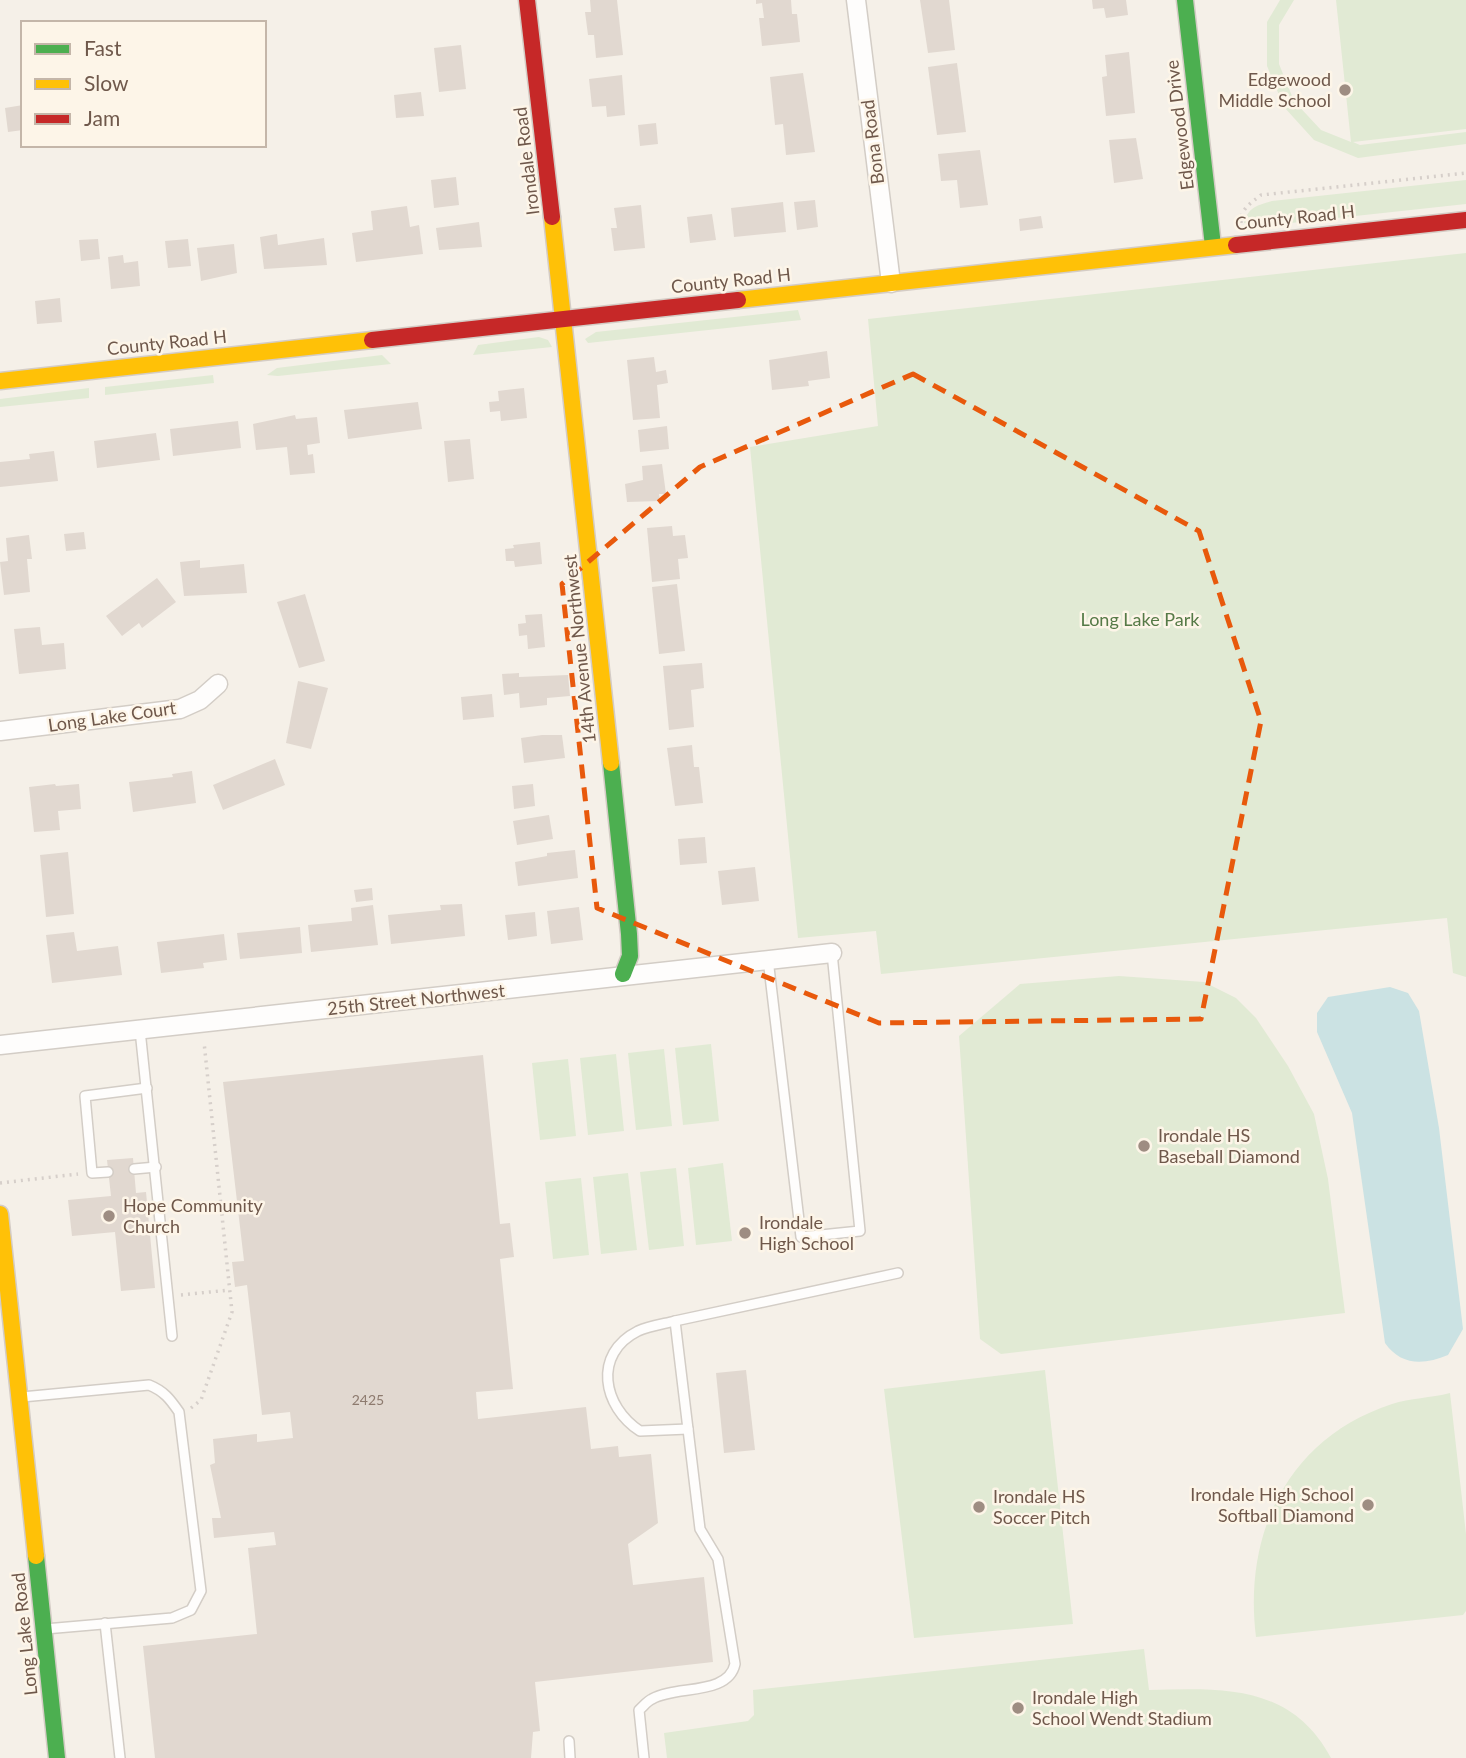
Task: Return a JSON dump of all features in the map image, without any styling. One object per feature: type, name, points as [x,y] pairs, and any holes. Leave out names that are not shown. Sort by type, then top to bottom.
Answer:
[{"type":"street","name":"Irondale Road","points":[[527,0],[565,318]]},
{"type":"street","name":"Bona Road","points":[[856,0],[891,283]]},
{"type":"street","name":"Edgewood Drive","points":[[1185,0],[1213,246]]},
{"type":"street","name":"County Road H","points":[[0,381],[1466,220]]},
{"type":"street","name":"14th Avenue Northwest","points":[[565,318],[629,934],[630,956],[623,974]]},
{"type":"street","name":"Long Lake Court","points":[[0,731],[180,709],[200,700],[218,684]]},
{"type":"street","name":"25th Street Northwest","points":[[0,1045],[832,953]]},
{"type":"street","name":"Long Lake Road","points":[[0,1214],[57,1758]]},
{"type":"lane","points":[[768,959],[801,1237],[860,1231],[832,953]]},
{"type":"lane","points":[[140,1030],[172,1336]]},
{"type":"lane","points":[[108,1172],[93,1173],[85,1096],[147,1088]]},
{"type":"lane","points":[[134,1169],[156,1167]]},
{"type":"lane","points":[[688,1429],[640,1431],[618,1413],[608,1385],[612,1356],[622,1343],[639,1331],[675,1321],[898,1273]]},
{"type":"lane","points":[[644,1758],[639,1710],[651,1699],[721,1682],[733,1672],[735,1664],[719,1559],[700,1529],[675,1321]]},
{"type":"lane","points":[[20,1397],[149,1385],[162,1390],[170,1398],[179,1417],[201,1591],[191,1610],[172,1618],[44,1629]]},
{"type":"lane","points":[[105,1623],[120,1758]]},
{"type":"lane","points":[[569,1741],[570,1758]]},
{"type":"path","points":[[179,1417],[201,1400],[232,1312],[202,1023]]},
{"type":"path","points":[[0,1184],[93,1173]]},
{"type":"path","points":[[168,1296],[229,1290]]},
{"type":"highlighted area","points":[[913,374],[1199,531],[1261,721],[1201,1019],[879,1023],[597,908],[562,584],[700,467]]},
{"type":"green space","points":[[1280,0],[1294,0],[1279,25],[1279,64],[1294,101],[1321,130],[1351,142],[1336,0],[1466,0],[1466,129],[1353,142],[1360,145],[1466,132],[1466,144],[1358,158],[1314,140],[1284,107],[1267,66],[1267,22]]},
{"type":"green space","points":[[1466,180],[1466,204],[1264,226],[1244,223],[1251,210],[1272,201]]},
{"type":"green space","name":"Long Lake Park","points":[[1466,253],[1466,977],[1453,973],[1447,918],[881,974],[876,931],[798,938],[750,447],[878,426],[868,319]]},
{"type":"green space","points":[[798,310],[801,320],[588,343],[585,339],[596,332]]},
{"type":"green space","points":[[539,337],[548,340],[552,347],[473,355],[478,345]]},
{"type":"green space","points":[[382,355],[391,364],[267,375],[277,368]]},
{"type":"green space","points":[[213,375],[214,383],[105,395],[105,387]]},
{"type":"green space","points":[[89,388],[89,398],[0,407],[0,399]]},
{"type":"green space","name":"Irondale HS Baseball Diamond","points":[[1119,976],[1204,982],[1236,998],[1256,1018],[1288,1066],[1314,1114],[1328,1179],[1345,1313],[1001,1354],[980,1339],[959,1036],[1020,984]]},
{"type":"green space","points":[[711,1044],[719,1121],[683,1125],[675,1048]]},
{"type":"green space","points":[[664,1049],[672,1126],[636,1130],[628,1053]]},
{"type":"green space","points":[[616,1054],[624,1131],[588,1135],[580,1058]]},
{"type":"green space","points":[[568,1059],[576,1136],[540,1140],[532,1063]]},
{"type":"green space","points":[[723,1163],[732,1241],[696,1245],[688,1168]]},
{"type":"green space","points":[[676,1168],[684,1246],[649,1250],[640,1172]]},
{"type":"green space","points":[[628,1173],[637,1250],[601,1254],[593,1177]]},
{"type":"green space","points":[[581,1178],[589,1255],[553,1259],[545,1182]]},
{"type":"green space","name":"Irondale HS Soccer Pitch","points":[[1045,1370],[1073,1624],[914,1638],[884,1389]]},
{"type":"green space","name":"Irondale High School Softball Diamond","points":[[1450,1393],[1466,1534],[1466,1611],[1463,1615],[1256,1637],[1254,1599],[1257,1562],[1266,1527],[1280,1494],[1300,1465],[1325,1440],[1356,1420],[1392,1404]]},
{"type":"green space","name":"Irondale High School Wendt Stadium","points":[[1144,1649],[1149,1690],[1229,1691],[1275,1703],[1296,1716],[1315,1734],[1331,1758],[667,1758],[664,1733],[748,1721],[754,1715],[753,1690]]},
{"type":"water","points":[[1390,987],[1408,993],[1419,1011],[1439,1128],[1463,1329],[1448,1355],[1422,1362],[1398,1356],[1385,1343],[1352,1113],[1317,1032],[1317,1013],[1328,997]]},
{"type":"building","points":[[590,0],[617,0],[623,55],[596,58],[594,35],[588,35],[585,12],[591,12]]},
{"type":"building","points":[[756,0],[791,0],[792,14],[797,14],[800,42],[762,46],[759,18],[764,18],[762,3],[756,4]]},
{"type":"building","points":[[920,0],[949,0],[955,50],[928,53]]},
{"type":"building","points":[[1092,0],[1126,0],[1128,15],[1106,18],[1104,8],[1093,9]]},
{"type":"building","points":[[461,45],[466,89],[439,92],[434,48]]},
{"type":"building","points":[[1129,52],[1135,113],[1106,116],[1102,77],[1107,76],[1105,55]]},
{"type":"building","points":[[957,63],[966,132],[937,135],[928,67]]},
{"type":"building","points":[[803,73],[815,152],[786,155],[783,124],[775,125],[770,77]]},
{"type":"building","points":[[622,75],[625,115],[607,117],[606,106],[592,107],[589,79]]},
{"type":"building","points":[[421,92],[424,116],[396,118],[394,95]]},
{"type":"building","points":[[21,105],[21,130],[8,132],[5,108]]},
{"type":"building","points":[[656,123],[658,144],[640,146],[638,125]]},
{"type":"building","points":[[1136,138],[1143,179],[1114,183],[1109,140]]},
{"type":"building","points":[[980,150],[988,205],[960,208],[957,180],[941,181],[938,154]]},
{"type":"building","points":[[456,177],[459,205],[434,208],[431,180]]},
{"type":"building","points":[[815,200],[818,227],[797,230],[794,202]]},
{"type":"building","points":[[783,202],[786,232],[734,237],[731,208]]},
{"type":"building","points":[[641,205],[645,248],[614,251],[611,228],[617,228],[614,208]]},
{"type":"building","points":[[407,206],[410,227],[419,225],[423,254],[356,262],[352,233],[373,230],[371,211]]},
{"type":"building","points":[[712,214],[716,240],[690,243],[687,217]]},
{"type":"building","points":[[1041,216],[1043,228],[1020,231],[1019,219]]},
{"type":"building","points":[[479,222],[482,247],[439,250],[436,228]]},
{"type":"building","points":[[277,234],[278,245],[324,238],[327,265],[264,269],[260,237]]},
{"type":"building","points":[[98,239],[100,259],[81,261],[79,240]]},
{"type":"building","points":[[188,239],[191,266],[168,268],[165,241]]},
{"type":"building","points":[[234,244],[237,273],[201,281],[197,248]]},
{"type":"building","points":[[123,255],[124,263],[138,261],[140,286],[111,289],[108,257]]},
{"type":"building","points":[[60,298],[62,322],[37,324],[35,301]]},
{"type":"building","points":[[827,351],[830,378],[808,381],[809,386],[772,390],[769,360]]},
{"type":"building","points":[[654,357],[656,372],[666,370],[668,383],[657,385],[660,418],[633,420],[627,360]]},
{"type":"building","points":[[524,388],[527,418],[501,421],[500,411],[490,412],[489,402],[499,401],[498,391]]},
{"type":"building","points":[[418,402],[422,429],[348,439],[344,410]]},
{"type":"building","points":[[295,415],[296,419],[317,417],[320,443],[307,445],[308,455],[313,454],[315,473],[290,475],[287,447],[256,450],[253,424]]},
{"type":"building","points":[[238,421],[241,448],[173,456],[170,429]]},
{"type":"building","points":[[667,426],[669,449],[640,452],[638,430]]},
{"type":"building","points":[[156,433],[160,460],[97,468],[94,441]]},
{"type":"building","points":[[470,439],[474,479],[448,482],[444,441]]},
{"type":"building","points":[[54,451],[58,481],[0,487],[0,462],[30,459],[29,454]]},
{"type":"building","points":[[662,464],[666,494],[659,494],[660,501],[627,502],[625,484],[643,480],[642,466]]},
{"type":"building","points":[[672,526],[673,536],[685,535],[688,558],[678,559],[680,579],[652,582],[647,528]]},
{"type":"building","points":[[84,532],[86,549],[66,551],[64,534]]},
{"type":"building","points":[[29,535],[32,559],[27,559],[30,592],[4,595],[0,562],[8,561],[6,538]]},
{"type":"building","points":[[540,542],[542,564],[515,567],[514,561],[506,561],[505,549],[514,548],[513,545]]},
{"type":"building","points":[[200,560],[200,568],[244,564],[247,593],[184,596],[180,562]]},
{"type":"building","points":[[157,578],[176,602],[142,628],[139,623],[122,636],[106,616]]},
{"type":"building","points":[[677,584],[685,651],[659,654],[652,587]]},
{"type":"building","points":[[305,594],[325,661],[299,668],[277,602]]},
{"type":"building","points":[[542,614],[545,647],[528,649],[527,635],[519,636],[518,624],[526,623],[525,615]]},
{"type":"building","points":[[40,627],[42,645],[64,643],[66,669],[19,674],[14,629]]},
{"type":"building","points":[[702,663],[704,688],[691,690],[694,727],[669,730],[663,666]]},
{"type":"building","points":[[519,673],[519,677],[568,675],[570,696],[547,698],[547,705],[520,708],[519,693],[504,695],[502,674]]},
{"type":"building","points":[[298,681],[328,688],[311,749],[286,743]]},
{"type":"building","points":[[492,694],[494,717],[463,720],[461,697]]},
{"type":"building","points":[[562,735],[565,758],[524,763],[521,738]]},
{"type":"building","points":[[692,745],[694,767],[699,767],[703,803],[675,806],[667,748]]},
{"type":"building","points":[[275,759],[285,785],[223,810],[213,785]]},
{"type":"building","points":[[192,771],[196,803],[133,812],[129,782],[173,777],[172,774]]},
{"type":"building","points":[[79,784],[81,809],[58,811],[60,830],[34,832],[29,787]]},
{"type":"building","points":[[533,784],[535,806],[514,809],[512,786]]},
{"type":"building","points":[[549,815],[553,839],[517,845],[513,821]]},
{"type":"building","points":[[705,837],[707,863],[680,865],[678,839]]},
{"type":"building","points":[[575,850],[578,878],[518,886],[515,862],[547,856],[547,853]]},
{"type":"building","points":[[68,852],[74,914],[46,917],[40,855]]},
{"type":"building","points":[[755,867],[759,901],[722,905],[718,871]]},
{"type":"building","points":[[372,888],[373,900],[356,902],[354,890]]},
{"type":"building","points":[[462,904],[465,936],[391,944],[388,915],[441,910],[440,905]]},
{"type":"building","points":[[373,905],[378,945],[311,952],[308,925],[352,921],[351,908]]},
{"type":"building","points":[[579,907],[583,940],[551,944],[547,911]]},
{"type":"building","points":[[535,912],[537,936],[508,940],[505,915]]},
{"type":"building","points":[[300,927],[302,953],[240,959],[237,933]]},
{"type":"building","points":[[74,932],[77,951],[118,946],[122,975],[52,983],[46,935]]},
{"type":"building","points":[[224,934],[227,960],[203,963],[204,968],[161,973],[157,942]]},
{"type":"building","points":[[483,1055],[500,1224],[510,1223],[514,1257],[500,1259],[513,1389],[476,1392],[478,1419],[586,1407],[591,1449],[618,1446],[619,1457],[651,1454],[658,1523],[628,1544],[633,1585],[704,1577],[713,1662],[535,1682],[540,1731],[533,1732],[531,1758],[155,1758],[143,1646],[257,1634],[248,1548],[276,1545],[274,1532],[214,1538],[212,1518],[221,1518],[210,1465],[215,1463],[213,1439],[257,1434],[257,1442],[293,1438],[290,1412],[262,1415],[247,1285],[235,1287],[232,1262],[244,1261],[223,1082]]},
{"type":"building","name":"Hope Community Church","points":[[133,1158],[136,1193],[146,1192],[155,1288],[121,1291],[115,1232],[72,1236],[68,1200],[111,1196],[107,1160]]},
{"type":"building","points":[[746,1370],[755,1450],[724,1453],[716,1373]]},
{"type":"traffic: fast","points":[[1185,0],[1213,246]]},
{"type":"traffic: fast","points":[[611,763],[629,934],[630,956],[623,974]]},
{"type":"traffic: fast","points":[[36,1556],[57,1758]]},
{"type":"traffic: slow","points":[[552,217],[611,763]]},
{"type":"traffic: slow","points":[[738,300],[1236,245]]},
{"type":"traffic: slow","points":[[0,381],[372,340]]},
{"type":"traffic: slow","points":[[0,1214],[36,1556]]},
{"type":"traffic: jam","points":[[527,0],[552,217]]},
{"type":"traffic: jam","points":[[1236,245],[1466,220]]},
{"type":"traffic: jam","points":[[372,340],[738,300]]},
{"type":"place","name":"Edgewood Middle School","points":[[1345,90]]},
{"type":"place","name":"Irondale HS Baseball Diamond","points":[[1144,1146]]},
{"type":"place","name":"Hope Community Church","points":[[109,1216]]},
{"type":"place","name":"Irondale High School","points":[[745,1233]]},
{"type":"place","name":"Irondale High School Softball Diamond","points":[[1368,1505]]},
{"type":"place","name":"Irondale HS Soccer Pitch","points":[[979,1507]]},
{"type":"place","name":"Irondale High School Wendt Stadium","points":[[1018,1708]]}]
